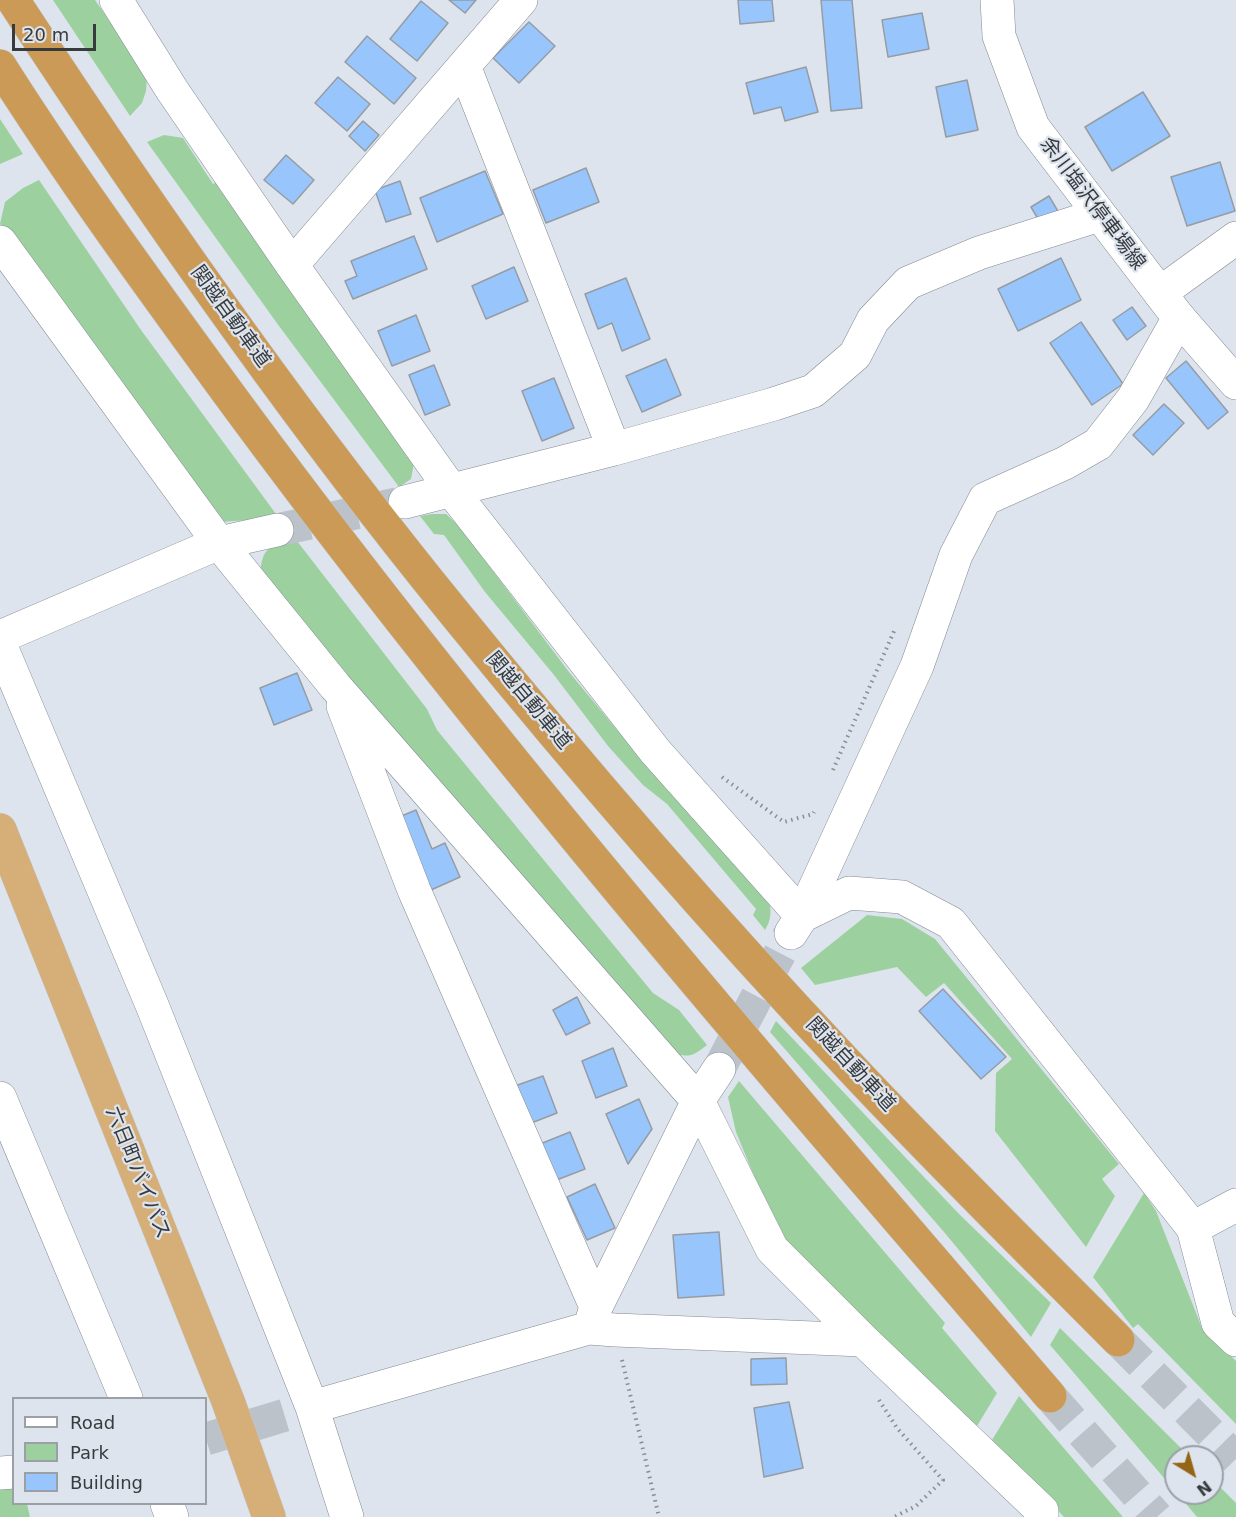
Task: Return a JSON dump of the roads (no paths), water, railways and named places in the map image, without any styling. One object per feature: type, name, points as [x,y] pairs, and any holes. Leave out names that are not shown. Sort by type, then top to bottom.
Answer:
[{"type":"highway","name":"関越自動車道","points":[[13,0],[180,248],[305,420],[452,609],[598,785],[727,932],[843,1059],[1118,1340]]},
{"type":"highway","points":[[0,66],[138,269],[268,449],[416,641],[719,1010],[1050,1395]]},
{"type":"highway","name":"六日町バイパス","points":[[0,830],[224,1390],[269,1517]]},
{"type":"street","points":[[116,0],[172,90],[452,491],[655,751],[796,925]]},
{"type":"street","points":[[292,265],[521,0]]},
{"type":"street","name":"余川塩沢停車場線","points":[[997,0],[999,36],[1033,127],[1169,306],[1236,383]]},
{"type":"street","points":[[464,66],[614,449]]},
{"type":"street","points":[[405,502],[614,449],[813,391],[855,355],[873,320],[908,283],[979,253],[1099,215]]},
{"type":"street","points":[[796,925],[917,666],[956,555],[986,499],[1098,444],[1134,399],[1169,306],[1236,238]]},
{"type":"street","points":[[0,242],[219,543],[335,686],[698,1101],[772,1249],[863,1340],[1042,1511],[1042,1517]]},
{"type":"street","points":[[0,637],[219,543],[277,530]]},
{"type":"street","points":[[0,645],[152,1005],[312,1407],[347,1517]]},
{"type":"street","points":[[335,686],[414,891],[600,1322]]},
{"type":"street","points":[[796,925],[849,893],[902,897],[951,924],[1193,1228],[1218,1323],[1236,1340]]},
{"type":"street","points":[[600,1322],[698,1101],[719,1069]]},
{"type":"street","points":[[0,1098],[126,1397]]},
{"type":"street","points":[[1193,1228],[1236,1205]]},
{"type":"street","points":[[312,1407],[600,1322],[863,1340]]},
{"type":"tunnel","points":[[277,530],[397,504]]},
{"type":"tunnel","points":[[719,1069],[790,934]]},
{"type":"tunnel","points":[[1118,1340],[1236,1459]]},
{"type":"tunnel","points":[[1050,1396],[1157,1517]]},
{"type":"tunnel","points":[[207,1439],[312,1407]]}]
